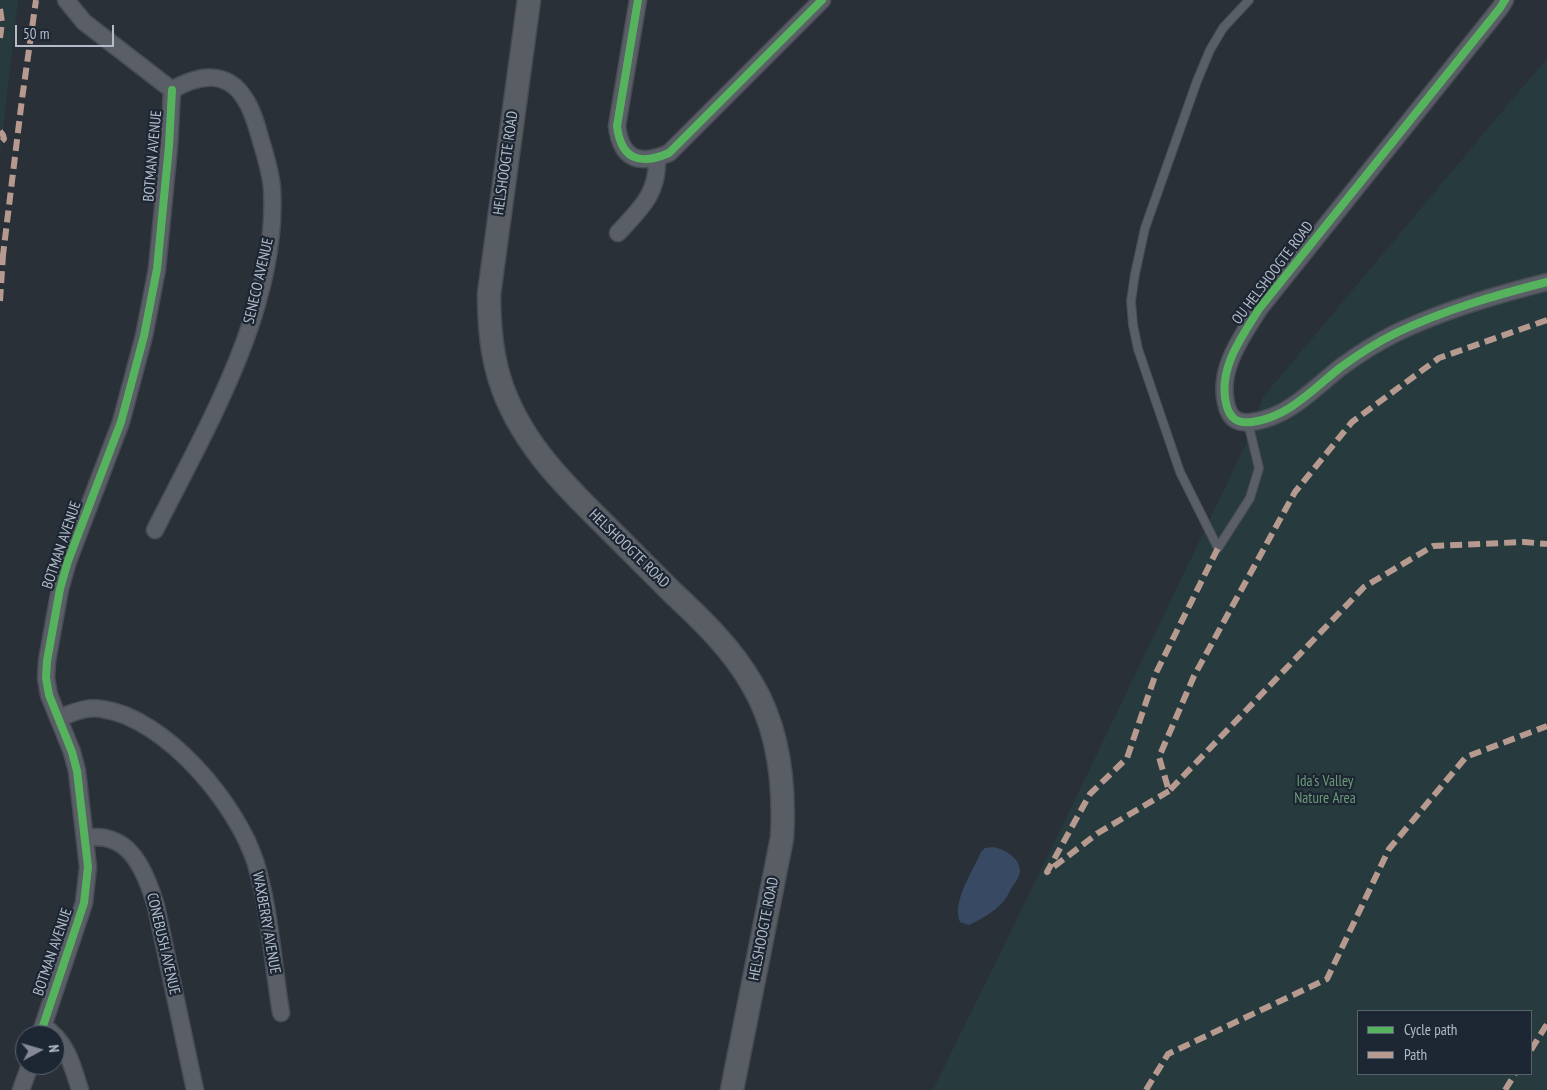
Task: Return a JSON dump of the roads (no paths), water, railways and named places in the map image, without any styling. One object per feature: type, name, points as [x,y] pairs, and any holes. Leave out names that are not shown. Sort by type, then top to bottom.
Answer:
[{"type":"main road","name":"HELSHOOGTE ROAD","points":[[529,0],[489,294],[490,335],[499,376],[514,413],[531,444],[547,465],[586,507],[702,621],[738,661],[754,686],[776,746],[782,779],[784,810],[782,838],[732,1090]]},
{"type":"street","points":[[66,0],[84,22],[172,90]]},
{"type":"street","points":[[638,0],[617,126],[619,140],[625,151],[635,158],[649,160],[669,153],[822,0]]},
{"type":"street","name":"OU HELSHOOGTE ROAD","points":[[1248,423],[1237,422],[1231,416],[1226,404],[1224,386],[1229,362],[1239,341],[1260,309],[1505,0]]},
{"type":"street","name":"SENECO AVENUE","points":[[155,530],[220,399],[242,349],[260,288],[268,252],[272,218],[272,188],[269,169],[255,120],[240,90],[230,82],[217,78],[202,78],[185,82],[172,90]]},
{"type":"street","name":"BOTMAN AVENUE","points":[[43,1025],[84,903],[88,867],[77,771],[72,752],[49,695],[46,678],[47,661],[60,589],[68,561],[121,422],[144,336],[157,269],[169,146],[172,90]]},
{"type":"street","points":[[618,233],[648,198],[656,180],[658,158]]},
{"type":"street","points":[[1248,423],[1266,420],[1300,402],[1343,366],[1395,333],[1434,317],[1501,294],[1547,282]]},
{"type":"street","name":"WAXBERRY AVENUE","points":[[58,718],[83,709],[100,708],[118,712],[150,728],[206,777],[245,837],[255,863],[262,892],[281,1014]]},
{"type":"street","name":"CONEBUSH AVENUE","points":[[85,838],[103,837],[114,840],[127,849],[149,884],[156,906],[195,1090]]},
{"type":"street","points":[[65,1048],[80,1090]]},
{"type":"street","points":[[21,1090],[26,1075]]},
{"type":"lane","points":[[1248,423],[1259,468],[1250,498],[1218,548],[1180,472],[1138,349],[1131,301],[1145,228],[1197,81],[1210,50],[1223,28],[1249,0]]},
{"type":"water","points":[[993,847],[1007,852],[1015,858],[1020,867],[1019,876],[1005,900],[995,910],[969,925],[960,922],[958,906],[964,887],[981,852],[985,848]]},
{"type":"park label","name":"Ida's Valley Nature Area","points":[[1325,790]]}]
